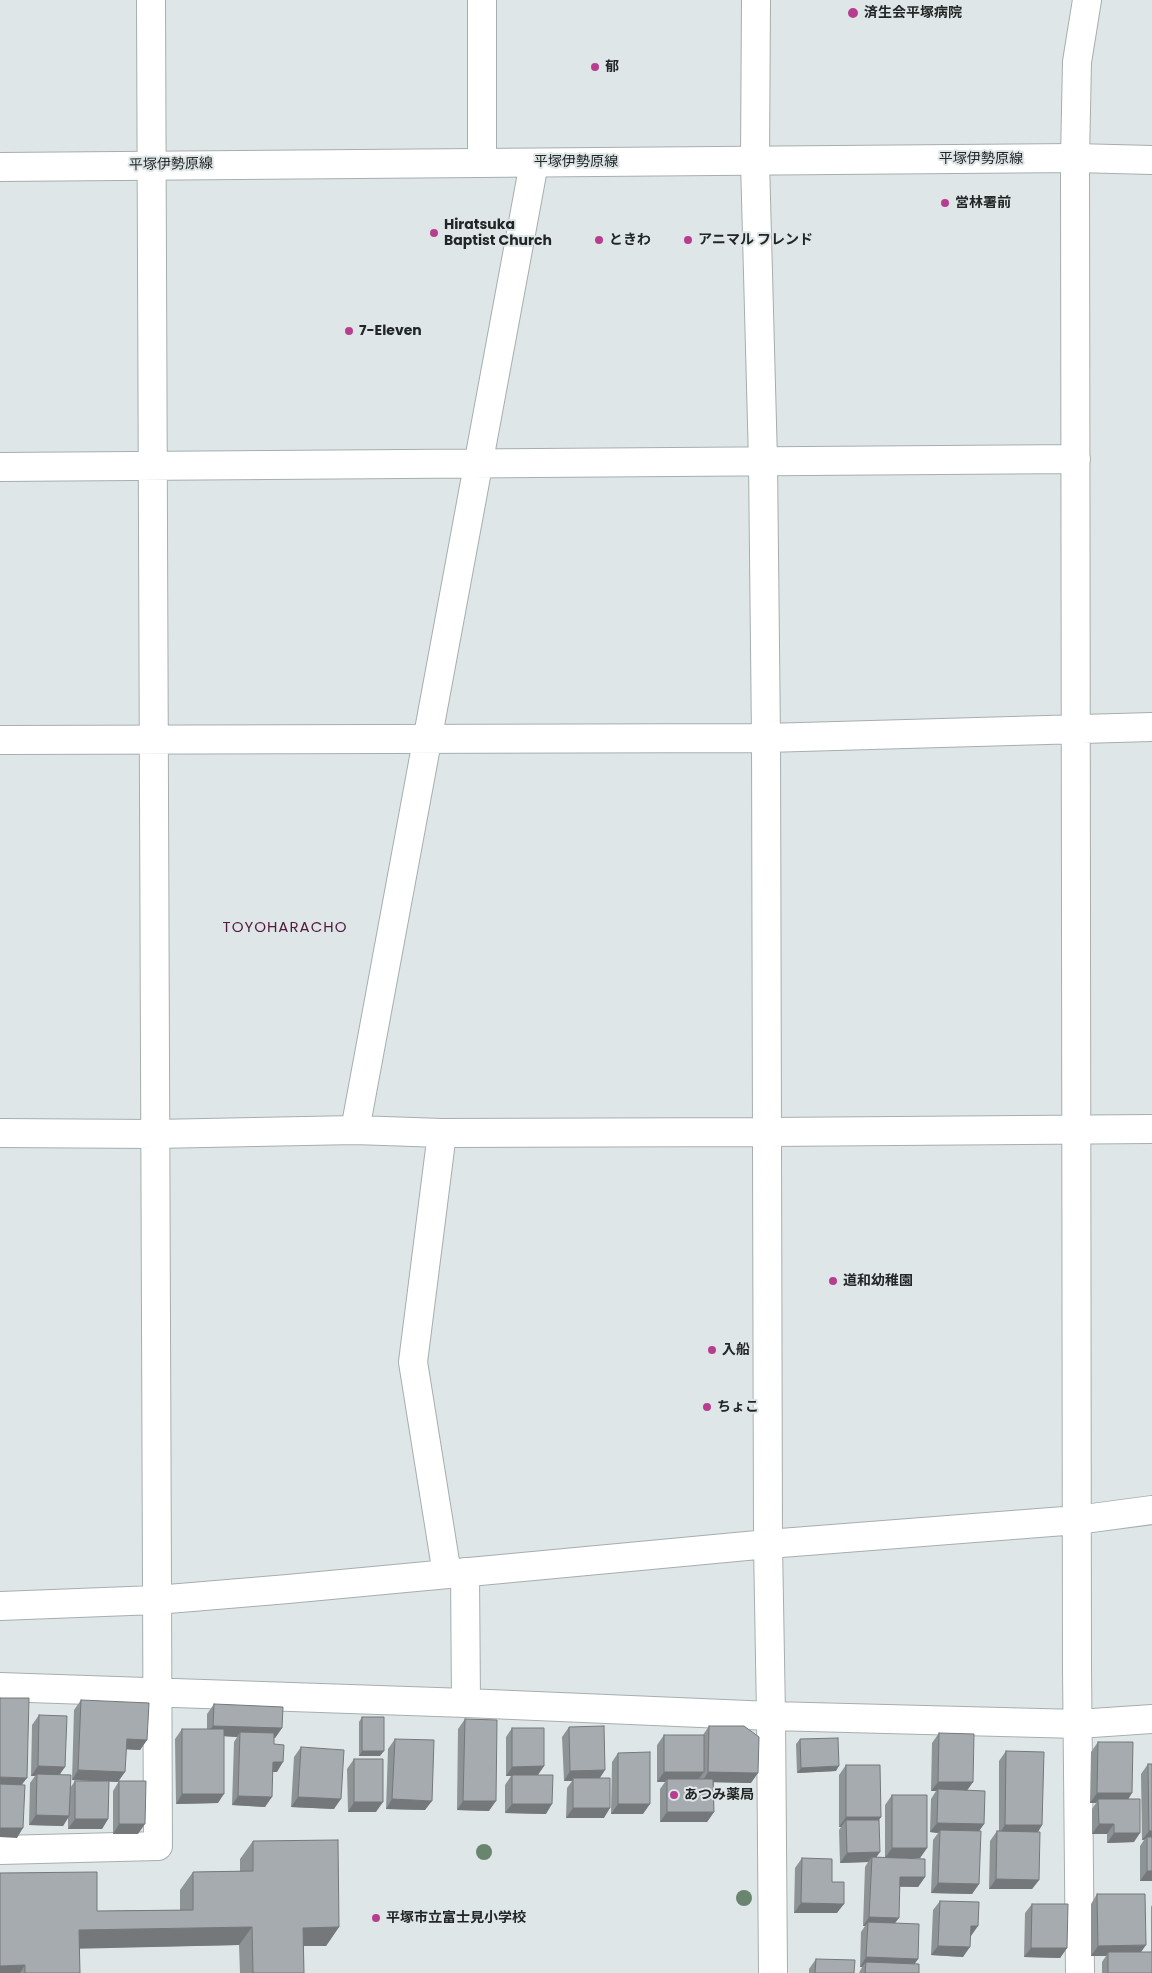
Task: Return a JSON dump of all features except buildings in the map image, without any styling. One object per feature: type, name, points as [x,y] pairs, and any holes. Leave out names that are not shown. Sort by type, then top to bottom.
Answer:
[{"type":"street","points":[[0,1850],[158,1846],[151,166],[152,0]]},
{"type":"street","points":[[482,0],[482,163]]},
{"type":"street","points":[[756,0],[755,161],[763,461],[766,738],[768,1544],[772,1973]]},
{"type":"street","points":[[1080,1973],[1077,1520],[1075,158],[1078,62],[1087,0]]},
{"type":"street","name":"平塚伊勢原線","points":[[0,167],[1075,158],[1152,160]]},
{"type":"street","points":[[355,1130],[534,162]]},
{"type":"street","points":[[0,467],[1076,459]]},
{"type":"street","points":[[0,740],[766,738],[1152,727]]},
{"type":"street","points":[[0,1133],[155,1134],[355,1130],[442,1133],[1152,1129]]},
{"type":"street","points":[[442,1133],[414,1362],[456,1573],[466,1703]]},
{"type":"street","points":[[0,1606],[156,1600],[288,1589],[768,1544],[1077,1520],[1152,1510]]},
{"type":"street","points":[[0,1687],[466,1703],[771,1716],[1078,1724],[1152,1719]]},
{"type":"place","name":"済生会平塚病院","points":[[853,13]]},
{"type":"place","name":"郁","points":[[595,67]]},
{"type":"place","name":"営林署前","points":[[945,203]]},
{"type":"place","name":"Hiratsuka Baptist Church","points":[[434,233]]},
{"type":"place","name":"ときわ","points":[[599,240]]},
{"type":"place","name":"アニマル フレンド","points":[[688,240]]},
{"type":"place","name":"7-Eleven","points":[[349,331]]},
{"type":"place","name":"道和幼稚園","points":[[833,1281]]},
{"type":"place","name":"入船","points":[[712,1350]]},
{"type":"place","name":"ちょこ","points":[[707,1407]]},
{"type":"place","name":"あつみ薬局","points":[[674,1795]]},
{"type":"place","name":"平塚市立富士見小学校","points":[[376,1918]]},
{"type":"district","name":"TOYOHARACHO","points":[[285,928]]}]
